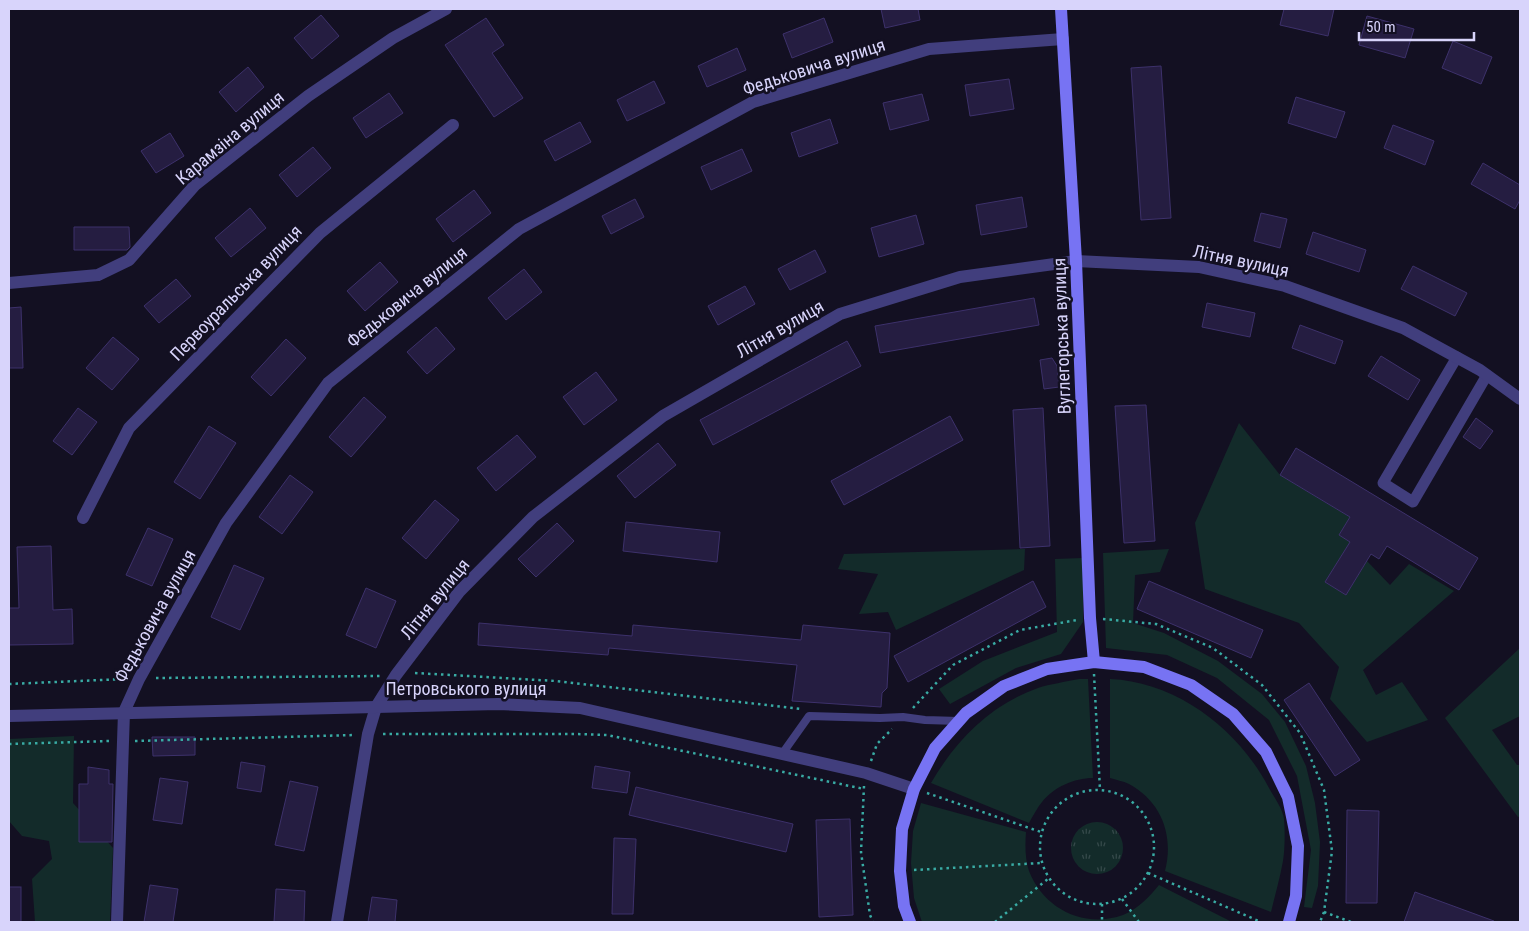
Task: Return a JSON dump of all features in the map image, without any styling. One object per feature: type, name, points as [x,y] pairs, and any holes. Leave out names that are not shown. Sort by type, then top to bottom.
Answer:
[{"type":"main road","name":"Вуглегорська вулиця","points":[[1061,9],[1076,261],[1090,618],[1094,662]]},
{"type":"main road","points":[[910,922],[904,906],[900,870],[902,829],[914,789],[935,748],[966,713],[1004,686],[1047,669],[1094,662],[1144,667],[1191,685],[1233,714],[1266,752],[1288,797],[1298,846],[1296,896],[1289,922]]},
{"type":"street","name":"Карамзіна вулиця","points":[[9,283],[98,275],[129,260],[195,185],[308,96],[393,38],[446,9]]},
{"type":"street","name":"Федьковича вулиця","points":[[117,922],[124,712],[139,679],[226,522],[328,383],[519,229],[753,102],[929,49],[1063,39]]},
{"type":"street","name":"Первоуральська вулиця","points":[[83,518],[129,428],[320,233],[453,125]]},
{"type":"street","name":"Літня вулиця","points":[[337,922],[368,734],[376,707],[396,675],[459,592],[533,517],[663,416],[840,314],[960,277],[1076,261],[1199,267],[1285,286],[1403,328],[1487,375],[1520,399]]},
{"type":"street","points":[[1457,357],[1383,483],[1413,502],[1487,375]]},
{"type":"street","name":"Петровського вулиця","points":[[9,716],[498,704],[580,708],[866,773],[914,789]]},
{"type":"lane","points":[[782,754],[809,716],[903,717],[959,721]]},
{"type":"path","points":[[908,714],[953,666],[1020,630],[1090,618],[1156,624],[1213,648],[1262,685],[1268,692],[1300,733],[1324,790],[1332,851],[1324,912],[1320,922]]},
{"type":"path","points":[[1094,662],[1100,790]]},
{"type":"path","points":[[9,684],[191,677],[351,677],[416,673],[556,681],[801,709]]},
{"type":"path","points":[[873,922],[870,915],[861,852],[864,789],[866,773],[877,744],[895,726]]},
{"type":"path","points":[[9,744],[368,734],[607,735],[864,789]]},
{"type":"path","points":[[914,789],[1041,832]]},
{"type":"path","points":[[1100,790],[1122,796],[1140,810],[1151,829],[1154,852],[1148,873],[1137,888],[1122,899],[1102,904],[1082,902],[1063,893],[1049,878],[1042,864],[1040,848],[1041,832],[1050,814],[1064,801],[1081,792],[1100,790]]},
{"type":"path","points":[[900,870],[1042,864]]},
{"type":"path","points":[[1148,873],[1261,922]]},
{"type":"path","points":[[996,922],[1049,878]]},
{"type":"path","points":[[1122,899],[1139,922]]},
{"type":"path","points":[[1102,904],[1102,922]]},
{"type":"path","points":[[1324,912],[1351,922]]},
{"type":"green space","points":[[1239,423],[1280,475],[1350,517],[1339,535],[1350,542],[1325,582],[1346,595],[1367,561],[1390,585],[1409,564],[1454,591],[1363,670],[1376,695],[1402,682],[1428,720],[1367,742],[1330,699],[1339,667],[1299,623],[1205,589],[1195,523]]},
{"type":"green space","points":[[1025,549],[1024,570],[896,630],[888,612],[859,614],[878,574],[838,569],[844,554]]},
{"type":"green space","points":[[1169,549],[1160,572],[1135,575],[1133,623],[1164,633],[1218,661],[1262,694],[1285,722],[1306,766],[1315,803],[1320,842],[1318,886],[1312,908],[1304,907],[1311,850],[1297,776],[1269,720],[1217,678],[1167,655],[1106,648],[1103,553]]},
{"type":"green space","points":[[1083,558],[1083,622],[1061,654],[1016,668],[950,704],[939,689],[983,661],[1057,632],[1055,559]]},
{"type":"green space","points":[[1520,648],[1520,716],[1492,730],[1517,765],[1520,765],[1520,816],[1518,817],[1445,718]]},
{"type":"green space","points":[[1079,679],[1088,679],[1093,778],[1065,784],[1052,792],[1040,804],[1029,823],[931,783],[963,739],[990,714],[1021,695],[1038,688]]},
{"type":"green space","points":[[1110,679],[1135,682],[1159,689],[1182,699],[1203,712],[1223,728],[1256,766],[1278,803],[1284,819],[1283,861],[1271,912],[1165,871],[1168,845],[1163,821],[1157,810],[1140,791],[1127,783],[1110,778]]},
{"type":"green space","points":[[74,736],[73,803],[113,848],[110,922],[35,922],[32,879],[52,859],[49,841],[22,836],[9,821],[9,739]]},
{"type":"green space","points":[[921,803],[1026,832],[1025,847],[1029,871],[1045,896],[1067,913],[1094,919],[1108,919],[1123,915],[1138,906],[1159,885],[1232,922],[922,922],[914,898],[911,863],[913,831]]},
{"type":"green space","points":[[1097,822],[1107,824],[1115,830],[1121,838],[1123,848],[1121,858],[1115,866],[1107,872],[1097,874],[1087,872],[1079,866],[1073,858],[1071,848],[1073,838],[1079,830],[1087,824]]},
{"type":"building","points":[[881,9],[918,9],[920,20],[885,28]]},
{"type":"building","points":[[1284,9],[1334,9],[1328,36],[1280,25]]},
{"type":"building","points":[[321,15],[339,36],[312,59],[294,38]]},
{"type":"building","points":[[1367,16],[1414,29],[1405,58],[1359,45]]},
{"type":"building","points":[[486,18],[504,45],[492,53],[523,98],[494,117],[445,45]]},
{"type":"building","points":[[824,18],[833,42],[792,58],[783,34]]},
{"type":"building","points":[[1453,41],[1492,57],[1481,84],[1442,68]]},
{"type":"building","points":[[737,48],[746,70],[707,87],[698,66]]},
{"type":"building","points":[[1161,66],[1171,218],[1141,220],[1131,68]]},
{"type":"building","points":[[248,67],[264,87],[236,112],[219,92]]},
{"type":"building","points":[[1009,79],[1014,109],[970,116],[965,85]]},
{"type":"building","points":[[654,81],[665,103],[627,121],[617,100]]},
{"type":"building","points":[[389,93],[403,113],[366,138],[353,118]]},
{"type":"building","points":[[922,94],[929,120],[890,130],[883,103]]},
{"type":"building","points":[[1296,97],[1345,112],[1336,138],[1288,123]]},
{"type":"building","points":[[830,119],[838,143],[799,157],[791,133]]},
{"type":"building","points":[[580,122],[591,142],[555,161],[544,141]]},
{"type":"building","points":[[1393,125],[1434,141],[1425,165],[1384,148]]},
{"type":"building","points":[[170,133],[184,156],[156,173],[141,151]]},
{"type":"building","points":[[313,147],[331,168],[297,197],[279,175]]},
{"type":"building","points":[[742,149],[752,171],[711,190],[701,167]]},
{"type":"building","points":[[1483,163],[1520,185],[1520,200],[1515,209],[1471,184]]},
{"type":"building","points":[[474,190],[491,213],[453,242],[436,219]]},
{"type":"building","points":[[1022,197],[1027,227],[981,235],[976,205]]},
{"type":"building","points":[[635,199],[644,217],[611,234],[602,216]]},
{"type":"building","points":[[250,208],[266,228],[231,257],[215,238]]},
{"type":"building","points":[[1261,213],[1287,219],[1280,248],[1254,241]]},
{"type":"building","points":[[916,215],[924,244],[879,257],[871,228]]},
{"type":"building","points":[[74,227],[129,227],[130,247],[127,250],[74,250]]},
{"type":"building","points":[[1313,232],[1366,250],[1359,272],[1306,254]]},
{"type":"building","points":[[815,250],[826,272],[790,290],[778,269]]},
{"type":"building","points":[[380,262],[398,282],[365,311],[347,291]]},
{"type":"building","points":[[1413,266],[1467,293],[1455,316],[1401,289]]},
{"type":"building","points":[[524,269],[542,292],[506,320],[488,298]]},
{"type":"building","points":[[176,279],[191,296],[159,323],[144,306]]},
{"type":"building","points":[[745,286],[755,304],[718,325],[708,306]]},
{"type":"building","points":[[1034,298],[1039,325],[880,353],[875,326]]},
{"type":"building","points":[[1207,303],[1255,313],[1250,337],[1202,327]]},
{"type":"building","points":[[21,307],[23,368],[9,368],[9,308]]},
{"type":"building","points":[[1300,325],[1343,341],[1335,364],[1292,348]]},
{"type":"building","points":[[436,327],[455,349],[427,374],[407,352]]},
{"type":"building","points":[[113,337],[139,359],[112,390],[86,368]]},
{"type":"building","points":[[286,339],[306,358],[271,396],[251,377]]},
{"type":"building","points":[[847,341],[861,366],[713,445],[700,420]]},
{"type":"building","points":[[1381,356],[1420,380],[1408,400],[1368,376]]},
{"type":"building","points":[[1052,358],[1057,366],[1059,387],[1044,389],[1040,360]]},
{"type":"building","points":[[596,372],[617,400],[584,425],[563,397]]},
{"type":"building","points":[[364,397],[386,417],[351,457],[329,437]]},
{"type":"building","points":[[1146,405],[1155,541],[1124,543],[1115,406]]},
{"type":"building","points":[[78,408],[97,422],[72,455],[53,441]]},
{"type":"building","points":[[1043,408],[1050,546],[1020,548],[1013,410]]},
{"type":"building","points":[[950,416],[963,440],[844,505],[831,481]]},
{"type":"building","points":[[1476,418],[1493,431],[1480,449],[1463,437]]},
{"type":"building","points":[[209,426],[236,443],[200,499],[174,482]]},
{"type":"building","points":[[517,435],[536,457],[496,491],[477,468]]},
{"type":"building","points":[[658,443],[676,465],[635,498],[617,476]]},
{"type":"building","points":[[1296,448],[1478,558],[1459,590],[1387,546],[1379,559],[1371,554],[1346,595],[1325,582],[1350,542],[1339,535],[1350,517],[1280,475]]},
{"type":"building","points":[[290,475],[313,492],[282,534],[259,517]]},
{"type":"building","points":[[435,500],[459,520],[426,559],[402,538]]},
{"type":"building","points":[[626,522],[720,532],[717,562],[623,551]]},
{"type":"building","points":[[557,523],[574,541],[536,577],[518,559]]},
{"type":"building","points":[[148,528],[173,539],[152,586],[126,575]]},
{"type":"building","points":[[51,546],[53,610],[72,609],[73,644],[9,645],[9,608],[19,608],[17,547]]},
{"type":"building","points":[[234,565],[264,578],[240,630],[211,617]]},
{"type":"building","points":[[1033,581],[1046,607],[908,682],[894,656]]},
{"type":"building","points":[[1149,581],[1263,630],[1251,658],[1137,609]]},
{"type":"building","points":[[366,588],[396,601],[376,648],[346,635]]},
{"type":"building","points":[[479,623],[632,636],[633,625],[801,640],[803,625],[890,633],[887,688],[882,693],[881,707],[792,701],[797,665],[609,648],[608,655],[478,645]]},
{"type":"building","points":[[1309,683],[1360,760],[1335,776],[1284,700]]},
{"type":"building","points":[[152,737],[195,737],[195,755],[153,756]]},
{"type":"building","points":[[241,762],[265,766],[261,792],[237,788]]},
{"type":"building","points":[[595,766],[630,772],[627,793],[592,788]]},
{"type":"building","points":[[88,767],[109,770],[109,784],[113,784],[112,842],[79,842],[79,784],[88,784]]},
{"type":"building","points":[[160,778],[188,782],[182,824],[153,820]]},
{"type":"building","points":[[290,781],[318,787],[304,851],[275,845]]},
{"type":"building","points":[[636,787],[793,824],[786,852],[629,815]]},
{"type":"building","points":[[1347,810],[1379,811],[1377,903],[1346,903]]},
{"type":"building","points":[[850,819],[853,915],[819,917],[816,820]]},
{"type":"building","points":[[614,838],[636,839],[633,914],[612,914]]},
{"type":"building","points":[[150,885],[178,889],[173,922],[144,922]]},
{"type":"building","points":[[9,887],[21,887],[21,922],[9,922]]},
{"type":"building","points":[[276,889],[305,891],[304,922],[274,922]]},
{"type":"building","points":[[1415,892],[1494,921],[1494,922],[1404,922]]},
{"type":"building","points":[[372,897],[397,900],[395,922],[368,922]]}]
